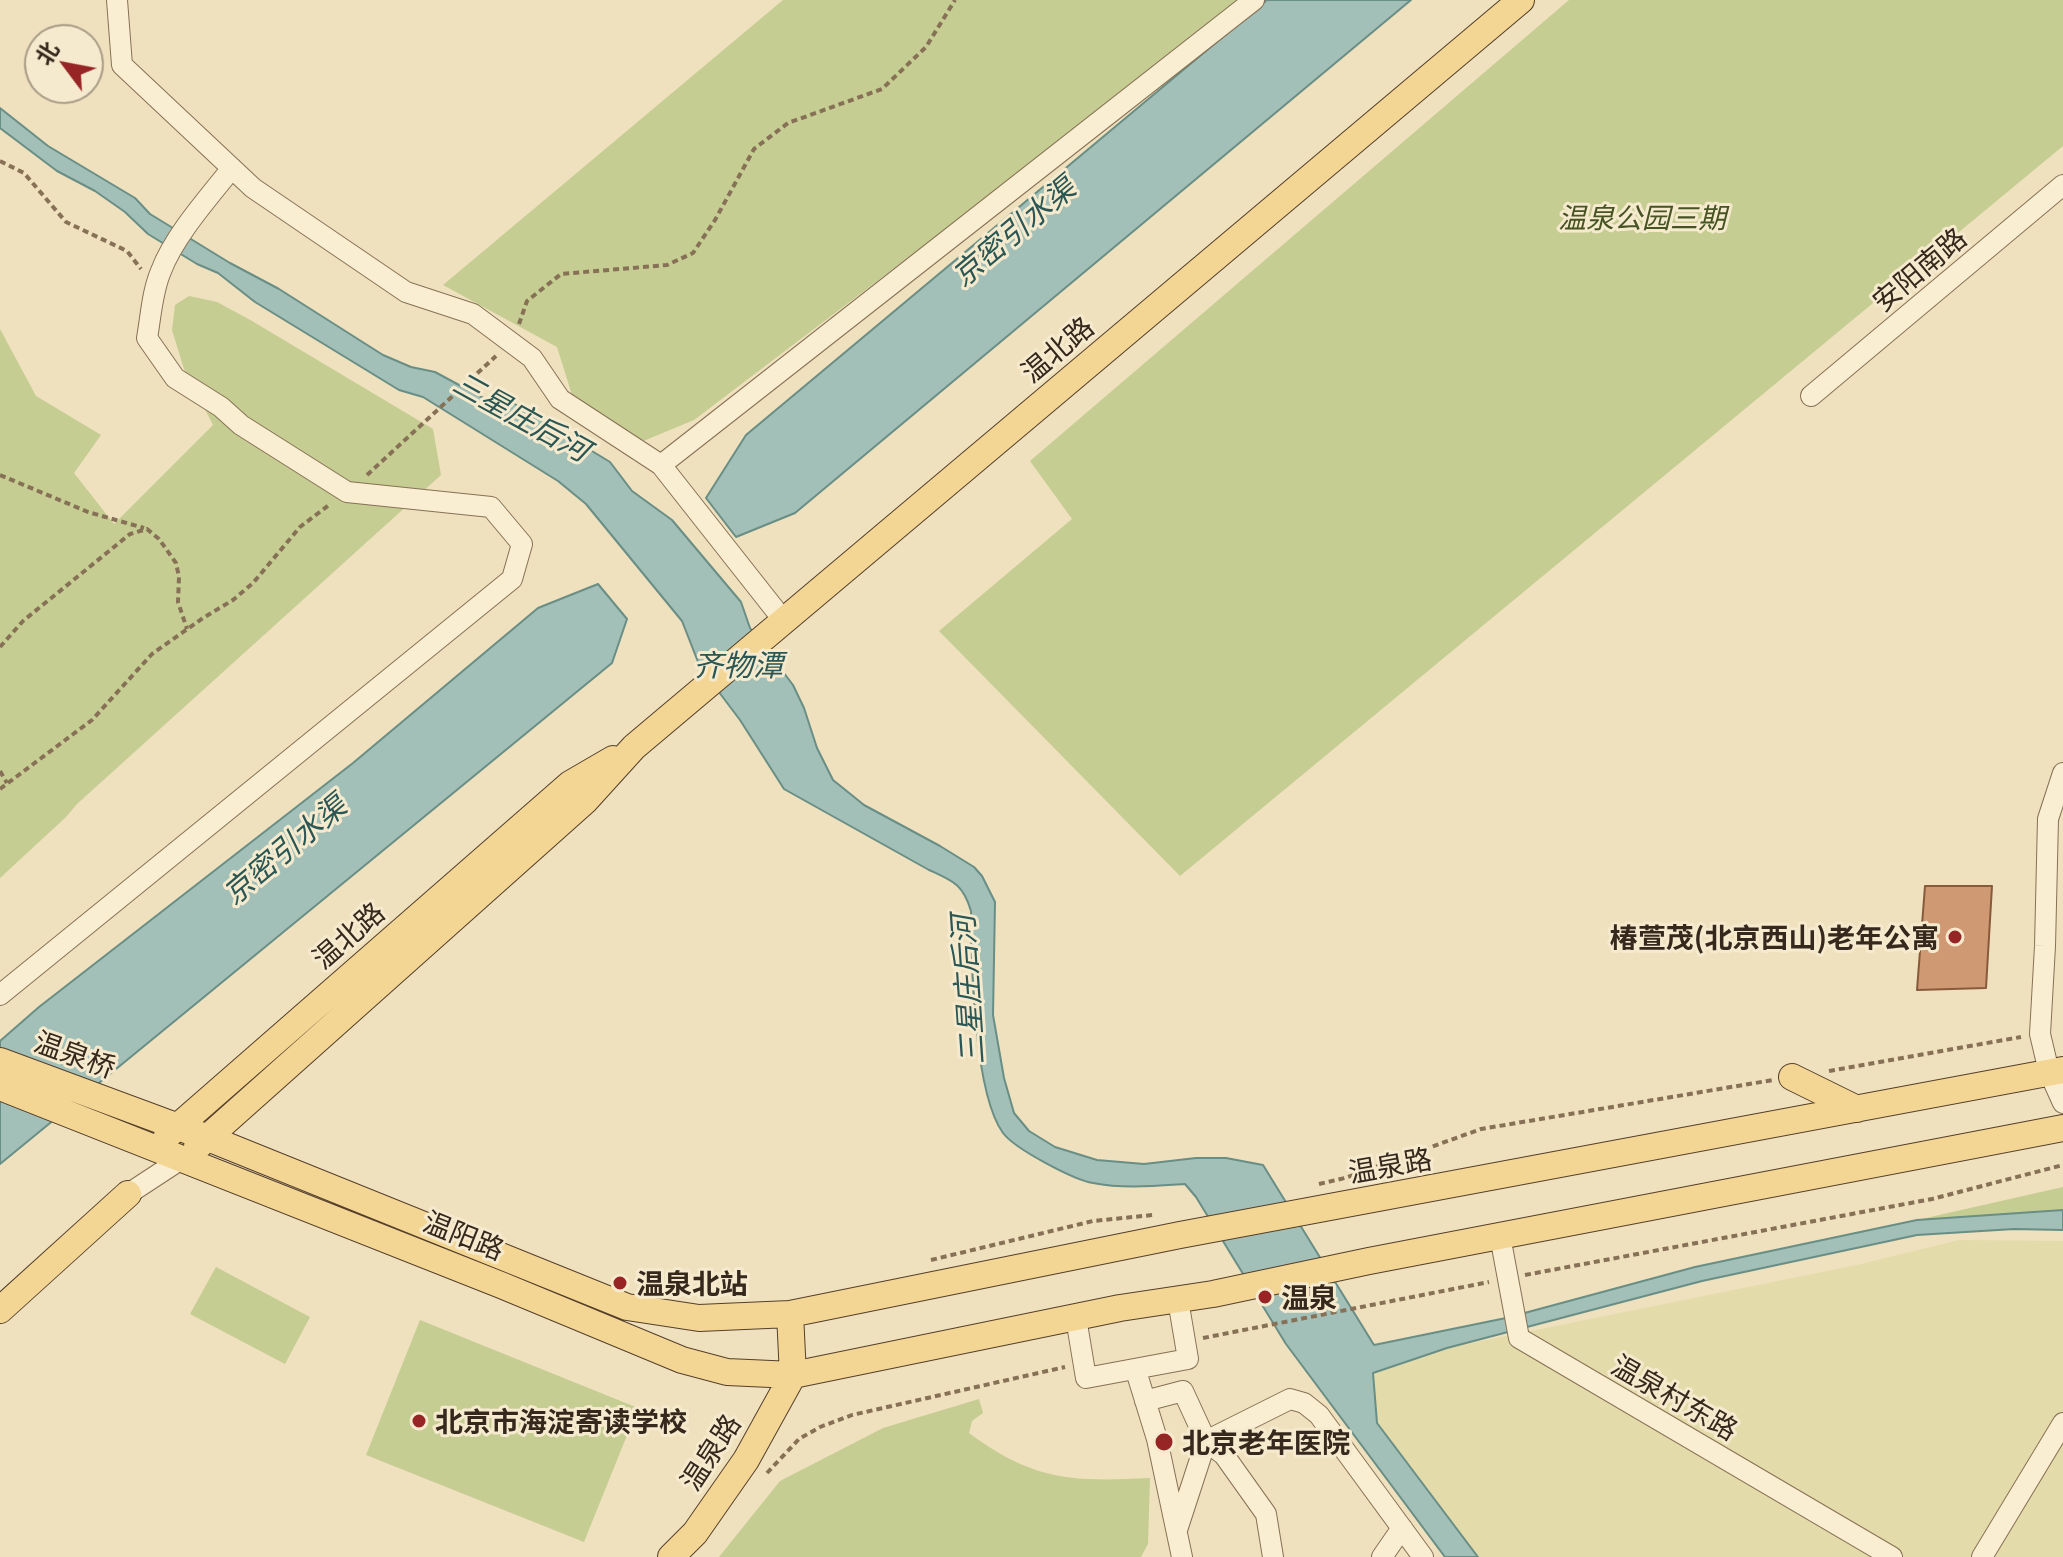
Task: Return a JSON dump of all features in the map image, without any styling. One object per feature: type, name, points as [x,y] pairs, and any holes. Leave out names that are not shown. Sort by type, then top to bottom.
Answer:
[{"type":"main road","name":"温北路","points":[[183,1158],[585,801],[634,747],[1521,0]]},
{"type":"main road","name":"温北路","points":[[156,1147],[570,784],[634,747]]},
{"type":"main road","name":"温泉桥","points":[[0,1061],[122,1119]]},
{"type":"main road","name":"温泉路","points":[[790,1314],[1180,1235],[2056,1071]]},
{"type":"main road","points":[[1792,1077],[1857,1109]]},
{"type":"main road","name":"温泉桥","points":[[0,1087],[122,1119]]},
{"type":"main road","name":"温阳路","points":[[122,1119],[178,1126],[627,1307],[699,1318],[790,1314]]},
{"type":"main road","name":"温阳路","points":[[122,1119],[156,1147],[682,1360],[727,1372],[793,1375]]},
{"type":"main road","points":[[790,1314],[793,1375],[2063,1128]]},
{"type":"main road","name":"温北路","points":[[0,1310],[128,1194]]},
{"type":"main road","name":"温泉路","points":[[671,1557],[695,1533],[746,1460],[793,1375]]},
{"type":"street","points":[[117,0],[122,65],[253,188],[406,292],[473,314],[532,358],[560,399],[661,465],[774,629]]},
{"type":"street","points":[[661,465],[1254,0]]},
{"type":"street","points":[[0,995],[512,579],[522,544],[491,507],[347,492],[241,425],[221,407],[175,378],[147,338],[158,279],[190,222],[232,168]]},
{"type":"street","name":"安阳南路","points":[[1811,396],[2063,185]]},
{"type":"street","points":[[2063,773],[2048,819],[2040,1034],[2056,1071],[2063,1103]]},
{"type":"street","name":"温北路","points":[[128,1194],[156,1147]]},
{"type":"street","name":"温北路","points":[[128,1194],[183,1158]]},
{"type":"street","name":"温泉村东路","points":[[1500,1236],[1519,1338],[1892,1557]]},
{"type":"street","points":[[1076,1318],[1086,1378],[1136,1371],[1188,1359],[1178,1300]]},
{"type":"street","points":[[1136,1371],[1157,1439],[1182,1557]]},
{"type":"street","points":[[1145,1401],[1183,1391],[1206,1441],[1224,1455],[1266,1514],[1273,1557]]},
{"type":"street","points":[[1177,1530],[1206,1441],[1290,1399],[1304,1403],[1319,1415],[1423,1557]]},
{"type":"street","points":[[1982,1557],[2063,1423]]},
{"type":"street","points":[[1382,1557],[1402,1528]]},
{"type":"path","points":[[513,342],[527,301],[561,274],[667,265],[693,253],[754,149],[788,123],[882,89],[926,47],[955,0]]},
{"type":"path","points":[[0,161],[24,173],[66,222],[127,251],[158,279]]},
{"type":"path","points":[[0,789],[92,720],[152,654],[233,600],[253,583],[300,527],[347,492],[484,367]]},
{"type":"path","points":[[0,475],[88,512],[147,529],[159,539],[176,563],[178,602],[187,629]]},
{"type":"path","points":[[0,647],[23,621],[130,534],[147,529]]},
{"type":"path","points":[[0,771],[7,783]]},
{"type":"path","points":[[1345,1178],[1481,1129],[2040,1034]]},
{"type":"path","points":[[1185,1341],[1932,1199],[2063,1165]]},
{"type":"path","points":[[764,1476],[799,1439],[852,1415],[1083,1363]]},
{"type":"shaded area","points":[[1959,1240],[2063,1241],[2063,1557],[1478,1557],[1377,1423],[1373,1373],[1447,1348],[1857,1265]]},
{"type":"green space","points":[[783,0],[1241,0],[1191,43],[694,420],[641,442],[572,395],[557,347],[443,285]]},
{"type":"green space","name":"温泉公园三期","points":[[1569,0],[2063,0],[2063,146],[1180,876],[939,631],[1072,519],[1030,461]]},
{"type":"green space","points":[[189,296],[217,302],[252,321],[433,429],[441,475],[77,804],[0,878],[0,329],[36,396],[101,435],[74,473],[114,524],[213,425],[184,369],[172,330],[175,305]]},
{"type":"green space","points":[[2063,1187],[2063,1210],[1917,1220]]},
{"type":"green space","points":[[216,1267],[310,1317],[285,1364],[190,1314]]},
{"type":"green space","points":[[420,1320],[638,1408],[584,1542],[366,1455]]},
{"type":"green space","points":[[979,1399],[983,1413],[972,1421],[969,1433],[1013,1461],[1055,1475],[1076,1478],[1150,1478],[1148,1544],[1141,1557],[719,1557],[780,1481],[883,1428]]},
{"type":"water","name":"京密引水渠","points":[[1267,0],[1411,0],[795,513],[736,537],[706,498],[746,435]]},
{"type":"water","name":"齐物潭","points":[[0,108],[48,146],[135,198],[150,214],[279,289],[383,355],[411,367],[435,372],[485,399],[513,403],[610,462],[632,491],[672,520],[741,602],[750,628],[793,685],[833,780],[864,805],[940,846],[974,867],[982,876],[995,902],[993,1015],[1004,1078],[1014,1113],[1029,1131],[1055,1147],[1097,1160],[1144,1164],[1226,1158],[1263,1165],[1374,1345],[1506,1318],[1695,1267],[1917,1220],[2063,1210],[2063,1230],[2014,1229],[1917,1235],[1702,1281],[1447,1348],[1373,1373],[1377,1423],[1478,1557],[1445,1557],[1286,1344],[1185,1184],[1127,1186],[1084,1181],[1032,1155],[1003,1133],[993,1114],[980,1059],[973,994],[971,911],[961,889],[784,789],[740,720],[700,667],[682,621],[586,504],[558,481],[423,397],[399,390],[255,302],[218,273],[148,234],[125,212],[95,191],[57,171],[0,128]]},
{"type":"water","name":"京密引水渠","points":[[598,584],[627,619],[612,663],[0,1164],[0,1041],[39,1007],[353,763],[538,608]]},
{"type":"building","name":"椿萱茂(北京西山)老年公寓","points":[[1925,886],[1992,886],[1986,988],[1917,990]]},
{"type":"place","name":"椿萱茂(北京西山)老年公寓","points":[[1955,937]]},
{"type":"place","name":"温泉北站","points":[[620,1283]]},
{"type":"place","name":"温泉","points":[[1265,1297]]},
{"type":"place","name":"北京市海淀寄读学校","points":[[419,1421]]},
{"type":"place","name":"北京老年医院","points":[[1164,1442]]},
{"type":"water label","name":"三星庄后河","points":[[522,416]]},
{"type":"water label","name":"三星庄后河","points":[[967,990]]}]
